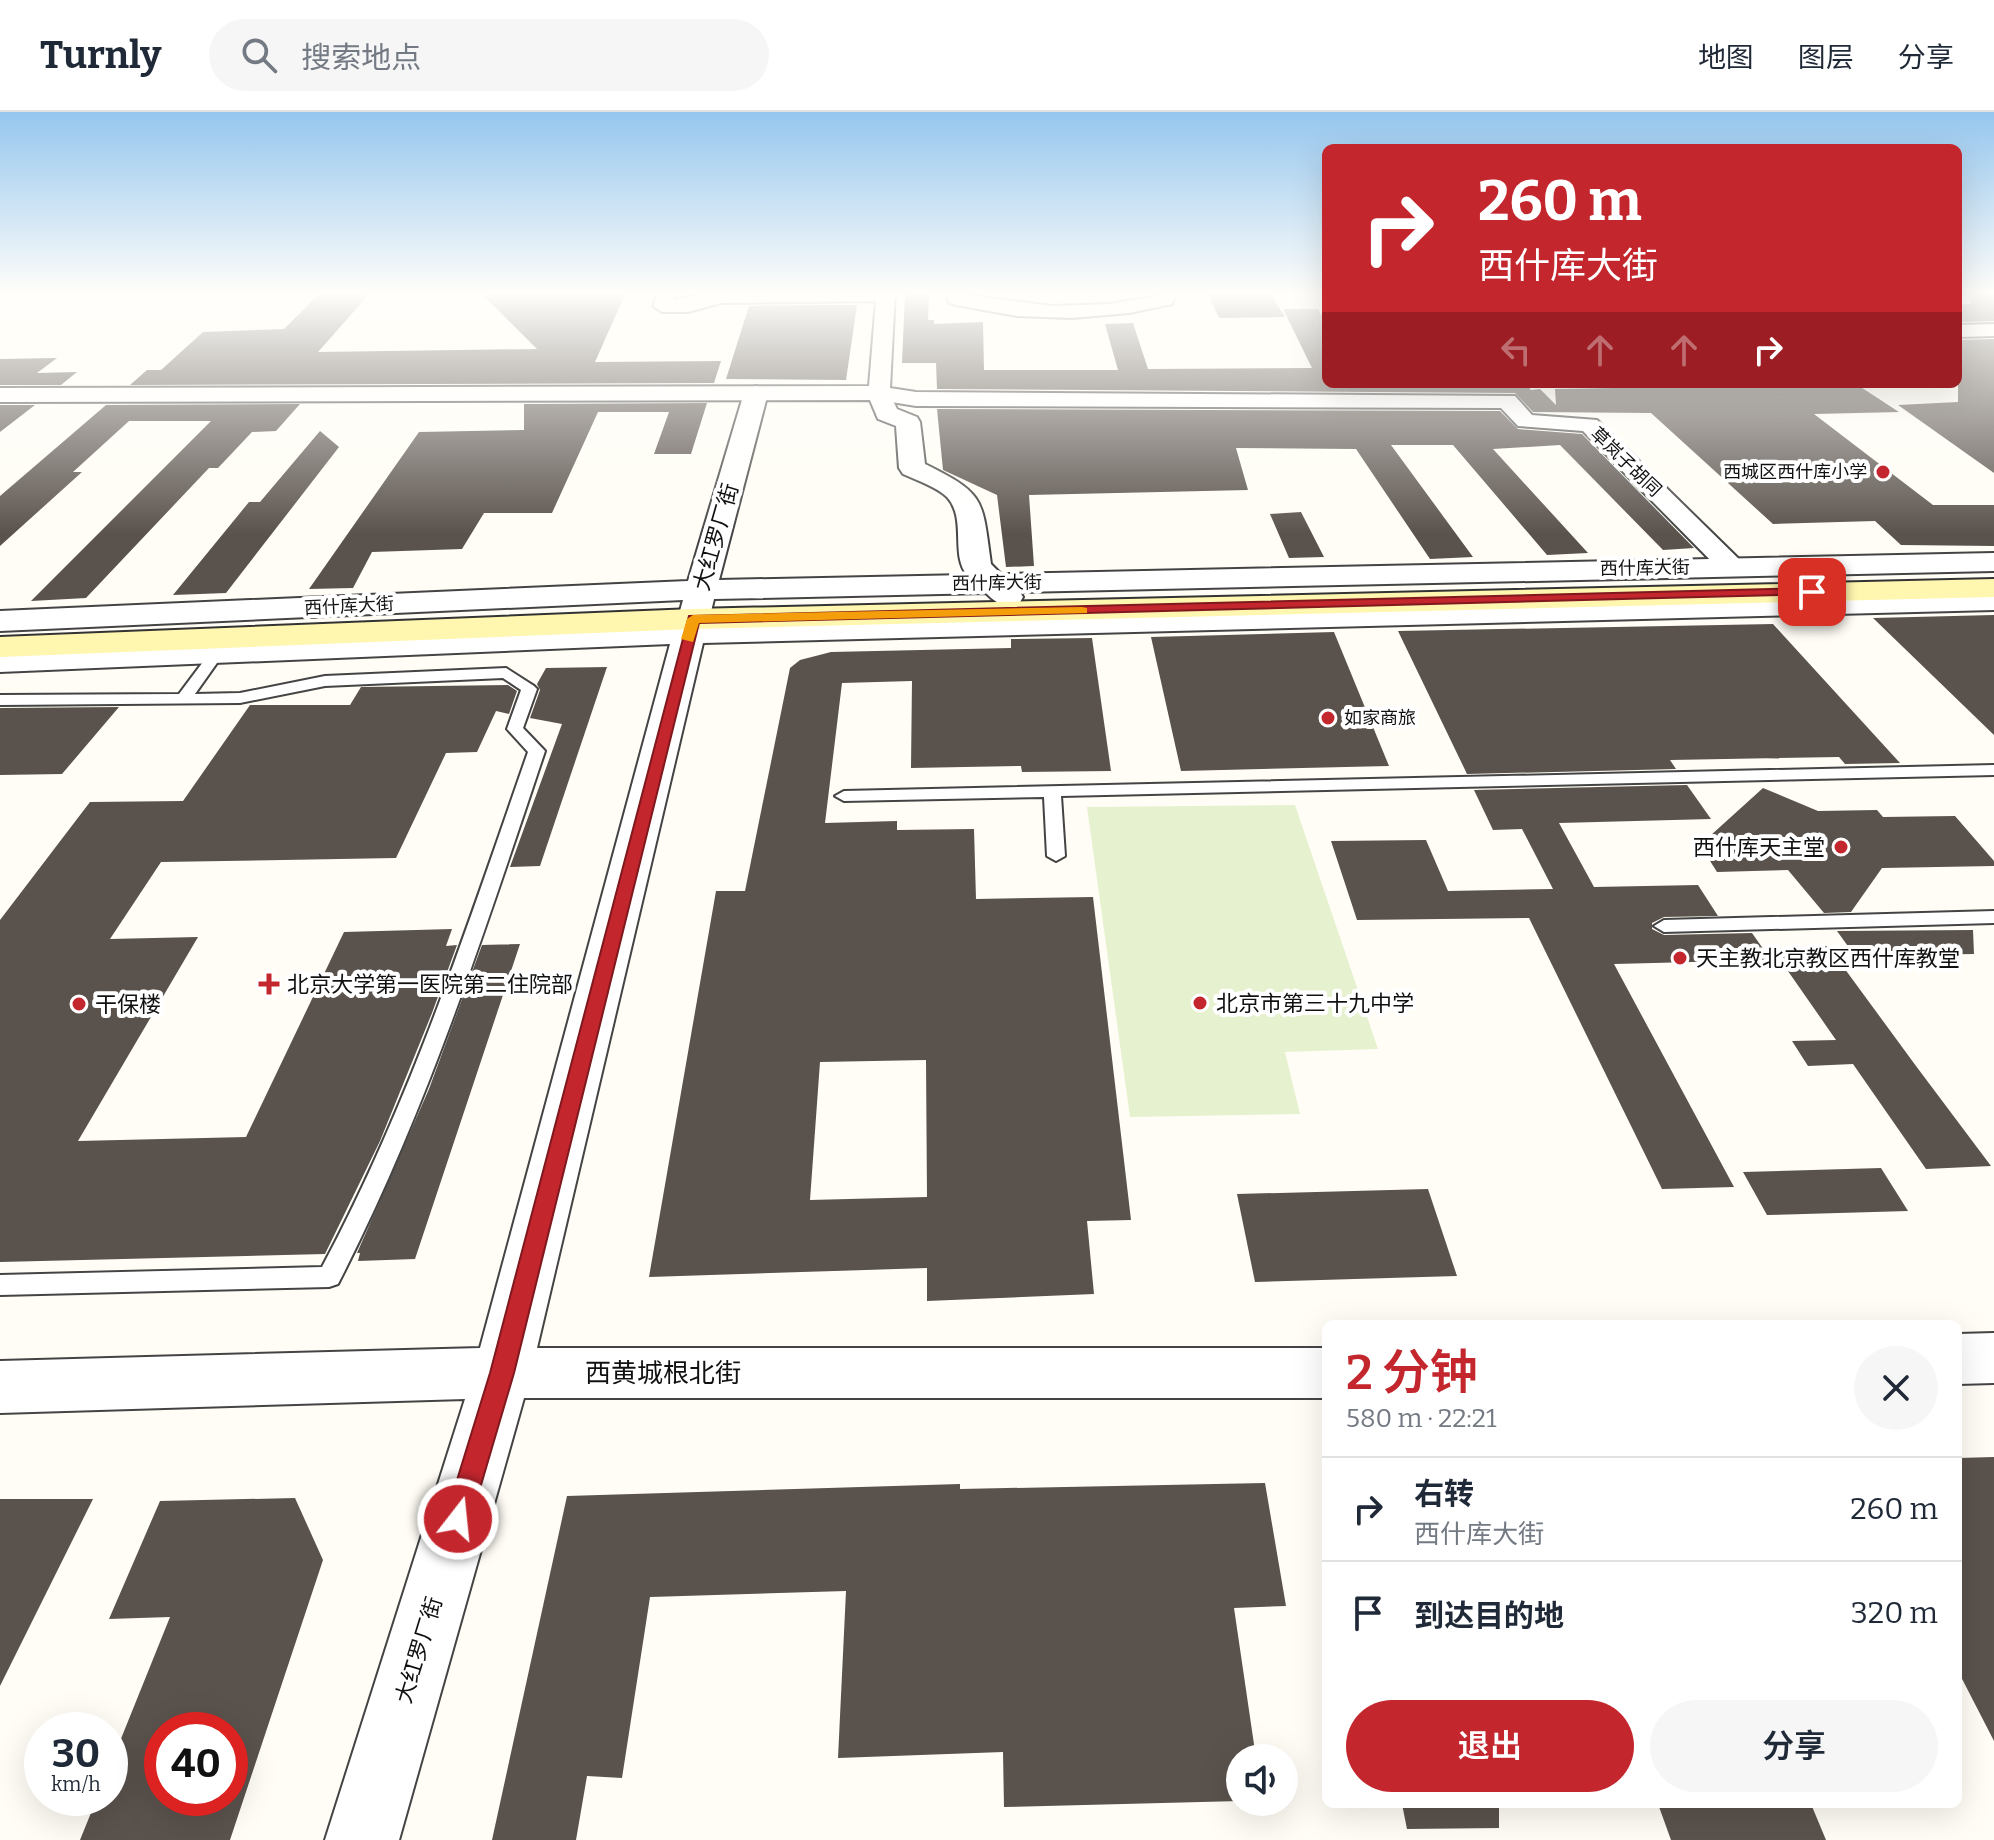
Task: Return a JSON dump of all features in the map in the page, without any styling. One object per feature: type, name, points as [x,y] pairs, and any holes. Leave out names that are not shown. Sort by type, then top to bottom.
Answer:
[{"type":"main road","name":"西什库大街","points":[[0,647],[695,612],[1002,591],[1994,576]]},
{"type":"main road","name":"西什库大街","points":[[0,634],[695,612],[1994,588]]},
{"type":"street","points":[[880,373],[879,393],[887,414],[908,422],[912,468],[956,490],[970,511],[976,567],[1002,591]]},
{"type":"street","name":"大红罗厂街","points":[[362,1840],[502,1373],[695,612],[756,393]]},
{"type":"street","name":"草岚子胡同","points":[[0,395],[879,393],[931,399],[1507,401],[1526,421],[1589,425],[1732,566]]},
{"type":"street","name":"西什库大街","points":[[1002,591],[1732,566],[1994,562]]},
{"type":"street","name":"西什库大街","points":[[0,621],[1994,601]]},
{"type":"street","name":"西什库大街","points":[[0,662],[217,653],[695,612]]},
{"type":"street","points":[[1962,1359],[1994,1358]]},
{"type":"street","name":"西黄城根北街","points":[[0,1387],[502,1373],[1322,1373]]},
{"type":"lane","points":[[183,699],[217,653]]},
{"type":"lane","points":[[0,700],[240,698],[325,681],[506,673],[529,689],[515,729],[537,751],[454,989],[366,1211],[329,1277],[0,1285]]},
{"type":"lane","points":[[844,796],[1992,772]]},
{"type":"lane","points":[[1052,791],[1056,856]]},
{"type":"lane","points":[[1664,926],[1994,917]]},
{"type":"green space","points":[[1295,805],[1378,1049],[1285,1052],[1300,1114],[1130,1117],[1087,807]]},
{"type":"building","points":[[0,373],[76,373],[61,385],[0,385]]},
{"type":"building","points":[[144,373],[717,373],[714,383],[130,385]]},
{"type":"building","points":[[728,373],[847,373],[846,380],[726,379]]},
{"type":"building","points":[[936,373],[1322,373],[1322,388],[1529,388],[1540,389],[1556,405],[1555,389],[1862,388],[1899,412],[1814,414],[1933,505],[1994,505],[1994,546],[1901,545],[1875,521],[1773,524],[1651,413],[1533,412],[1515,393],[937,389]]},
{"type":"building","points":[[1962,373],[1994,373],[1994,473],[1898,405],[1958,402]]},
{"type":"building","points":[[707,403],[691,454],[654,454],[669,412],[598,412],[552,513],[484,513],[462,549],[372,552],[353,588],[309,589],[419,432],[524,430],[524,404]]},
{"type":"building","points":[[300,404],[276,431],[252,432],[218,468],[209,468],[86,598],[31,601],[211,421],[129,421],[73,472],[82,472],[0,546],[0,496],[106,405]]},
{"type":"building","points":[[0,405],[35,405],[0,432]]},
{"type":"building","points":[[937,409],[1500,411],[1518,429],[1582,434],[1694,548],[1663,550],[1560,445],[1493,449],[1588,553],[1547,555],[1453,445],[1391,445],[1473,557],[1430,559],[1356,449],[1236,448],[1248,490],[1029,495],[1034,566],[1006,567],[997,495],[943,470]]},
{"type":"building","points":[[320,431],[339,447],[226,593],[173,595],[249,502],[260,502]]},
{"type":"building","points":[[1301,512],[1324,557],[1289,558],[1270,514]]},
{"type":"building","points":[[1994,615],[1994,735],[1873,618]]},
{"type":"building","points":[[1773,624],[1900,763],[1845,764],[1839,757],[1670,760],[1676,769],[1467,774],[1398,631]]},
{"type":"building","points":[[1334,632],[1389,766],[1181,771],[1151,637]]},
{"type":"building","points":[[1092,638],[1111,771],[1022,772],[1021,766],[911,768],[912,681],[842,683],[825,823],[897,821],[897,830],[974,829],[976,899],[1093,897],[1131,1220],[1087,1221],[1094,1294],[927,1301],[927,1268],[649,1277],[716,891],[745,891],[790,668],[800,660],[831,652],[1011,648],[1011,639]],"holes":[[[926,1060],[927,1197],[810,1200],[820,1062]]]},
{"type":"building","points":[[607,667],[540,866],[510,867],[562,724],[530,718],[540,690],[537,684],[546,668]]},
{"type":"building","name":"干保楼","points":[[508,685],[517,691],[509,714],[496,711],[477,752],[446,753],[396,858],[161,862],[110,939],[198,937],[78,1141],[246,1137],[344,932],[452,929],[446,946],[457,945],[432,1013],[380,1141],[325,1254],[0,1262],[0,920],[90,802],[183,801],[250,705],[350,705],[361,687]]},
{"type":"building","points":[[119,707],[62,774],[0,775],[0,708]]},
{"type":"building","points":[[1687,785],[1711,819],[1559,823],[1594,887],[1698,885],[1718,916],[1664,917],[1652,923],[1652,929],[1664,935],[1752,933],[1771,960],[1614,964],[1734,1187],[1662,1189],[1529,918],[1357,920],[1331,841],[1426,840],[1448,891],[1553,889],[1522,829],[1493,830],[1474,790]]},
{"type":"building","name":"西什库天主堂","points":[[1763,788],[1818,811],[1877,810],[1883,817],[1955,816],[1994,861],[1994,866],[1882,868],[1851,912],[1824,913],[1788,870],[1717,872],[1700,845]]},
{"type":"building","points":[[1973,930],[1974,954],[1855,956],[1837,931]]},
{"type":"building","points":[[520,944],[415,1259],[358,1261],[360,1253],[357,1253],[429,1089],[482,945]]},
{"type":"building","points":[[1828,946],[1991,1166],[1926,1169],[1853,1064],[1808,1066],[1792,1041],[1836,1040],[1772,948]]},
{"type":"building","points":[[1881,1168],[1908,1211],[1767,1215],[1743,1172]]},
{"type":"building","points":[[1428,1189],[1457,1276],[1255,1282],[1237,1194]]},
{"type":"building","points":[[1994,1457],[1994,1741],[1962,1679],[1962,1458]]},
{"type":"building","points":[[1265,1483],[1286,1606],[1234,1608],[1254,1744],[1226,1744],[1226,1801],[1004,1807],[1003,1752],[838,1758],[846,1591],[650,1597],[622,1778],[587,1776],[576,1840],[492,1840],[567,1496],[960,1484],[960,1489]]},
{"type":"building","points":[[295,1498],[323,1560],[248,1786],[248,1712],[144,1712],[144,1816],[238,1816],[230,1840],[80,1840],[90,1816],[128,1816],[128,1721],[170,1617],[109,1619],[160,1501]]},
{"type":"building","points":[[0,1499],[93,1499],[0,1686]]},
{"type":"building","points":[[1403,1808],[1499,1808],[1499,1828],[1407,1829]]},
{"type":"building","points":[[1659,1808],[1813,1808],[1826,1840],[1671,1840]]},
{"type":"slow traffic","points":[[688,639],[693,619],[1082,611]]},
{"type":"place","name":"西城区西什库小学","points":[[1883,472]]},
{"type":"place","name":"如家商旅","points":[[1328,718]]},
{"type":"place","name":"西什库天主堂","points":[[1841,847]]},
{"type":"place","name":"天主教北京教区西什库教堂","points":[[1680,958]]},
{"type":"place","name":"北京大学第一医院第二住院部","points":[[269,984]]},
{"type":"place","name":"北京市第三十九中学","points":[[1200,1003]]},
{"type":"place","name":"干保楼","points":[[79,1004]]},
{"type":"route","points":[[458,1519],[502,1373],[693,619],[1812,592]]}]
